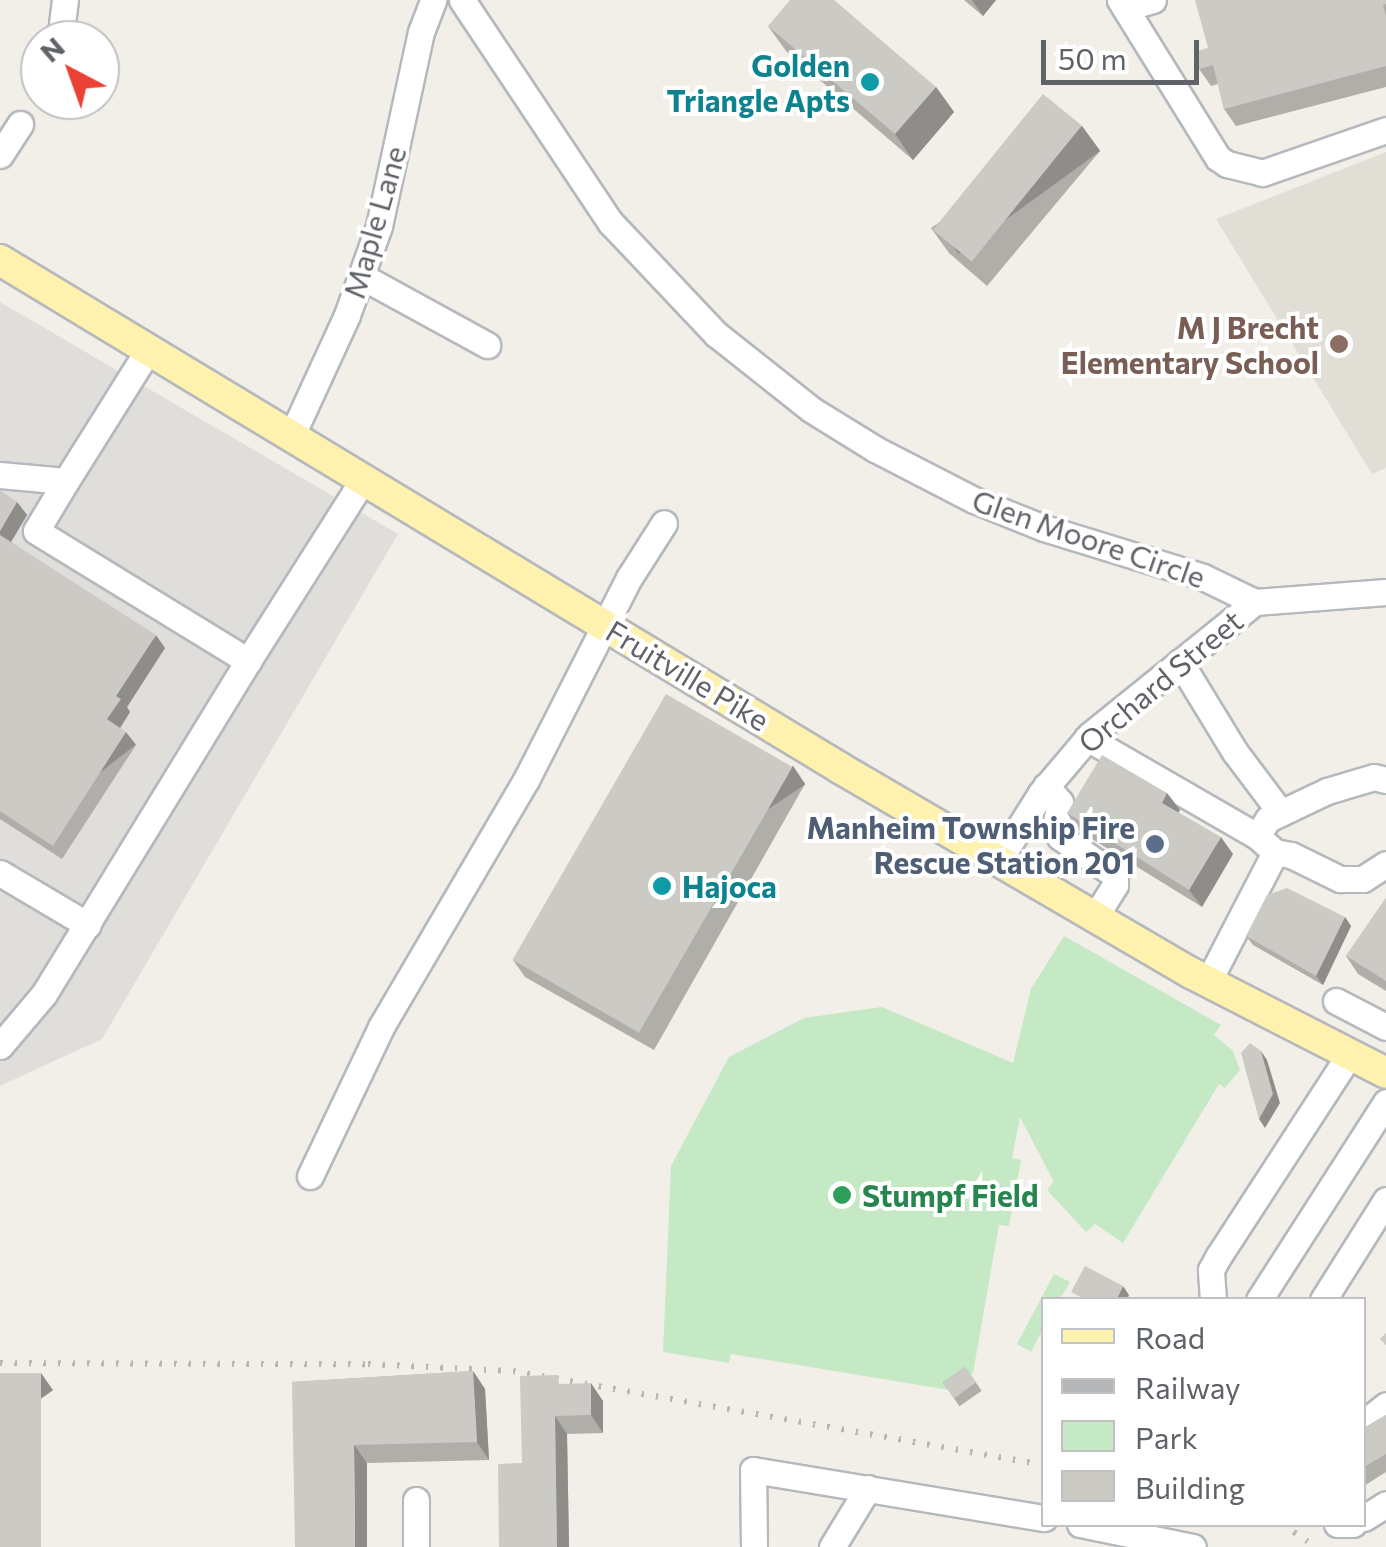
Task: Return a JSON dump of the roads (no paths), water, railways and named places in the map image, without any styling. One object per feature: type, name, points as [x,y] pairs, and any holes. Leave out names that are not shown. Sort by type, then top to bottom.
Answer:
[{"type":"main road","name":"Fruitville Pike","points":[[0,260],[147,352],[1208,982],[1375,1062]]},
{"type":"street","name":"Maple Lane","points":[[291,437],[379,226],[421,32],[434,0]]},
{"type":"street","name":"Glen Moore Circle","points":[[462,0],[610,223],[674,293],[761,373],[875,449],[959,493],[1044,528],[1203,577],[1255,602]]},
{"type":"street","points":[[1153,0],[1123,4],[1218,158],[1227,164],[1262,173],[1386,130]]},
{"type":"street","points":[[0,156],[20,124]]},
{"type":"street","points":[[361,276],[487,344]]},
{"type":"street","points":[[147,352],[36,531],[248,661]]},
{"type":"street","points":[[0,476],[66,481]]},
{"type":"street","points":[[0,1046],[44,994],[363,480]]},
{"type":"street","points":[[310,1176],[381,1027],[526,780],[630,578],[664,523]]},
{"type":"street","points":[[1255,602],[1386,592]]},
{"type":"street","name":"Orchard Street","points":[[999,860],[1046,786],[1087,738],[1122,705],[1255,602]]},
{"type":"street","points":[[1180,662],[1235,752],[1282,813]]},
{"type":"street","points":[[1087,738],[1266,844],[1340,879],[1363,879],[1386,864]]},
{"type":"street","points":[[1208,982],[1266,844],[1268,819],[1326,791],[1374,777],[1386,780]]},
{"type":"street","points":[[1046,786],[1060,802],[1055,826],[1060,837],[1115,875],[1115,885],[1095,916]]},
{"type":"street","points":[[0,873],[88,925]]},
{"type":"street","points":[[1336,1001],[1386,1027]]},
{"type":"street","points":[[1213,1297],[1211,1270],[1299,1132],[1375,1062]]},
{"type":"street","points":[[1262,1297],[1386,1102]]},
{"type":"street","points":[[1326,1297],[1386,1200]]},
{"type":"street","points":[[1366,1421],[1386,1405]]},
{"type":"street","points":[[754,1547],[753,1470],[1041,1517]]},
{"type":"street","points":[[832,1547],[868,1488]]},
{"type":"street","points":[[416,1500],[416,1547]]},
{"type":"street","points":[[1091,1527],[1151,1543],[1193,1547]]},
{"type":"railway","points":[[0,1363],[368,1364],[513,1371],[1041,1464]]},
{"type":"railway","points":[[1286,1527],[1316,1547]]},
{"type":"place","name":"Golden Triangle Apts","points":[[870,82]]},
{"type":"place","name":"M J Brecht Elementary School","points":[[1339,344]]},
{"type":"place","name":"Manheim Township Fire Rescue Station 201","points":[[1155,844]]},
{"type":"place","name":"Hajoca","points":[[662,886]]},
{"type":"place","name":"Stumpf Field","points":[[842,1195]]}]
